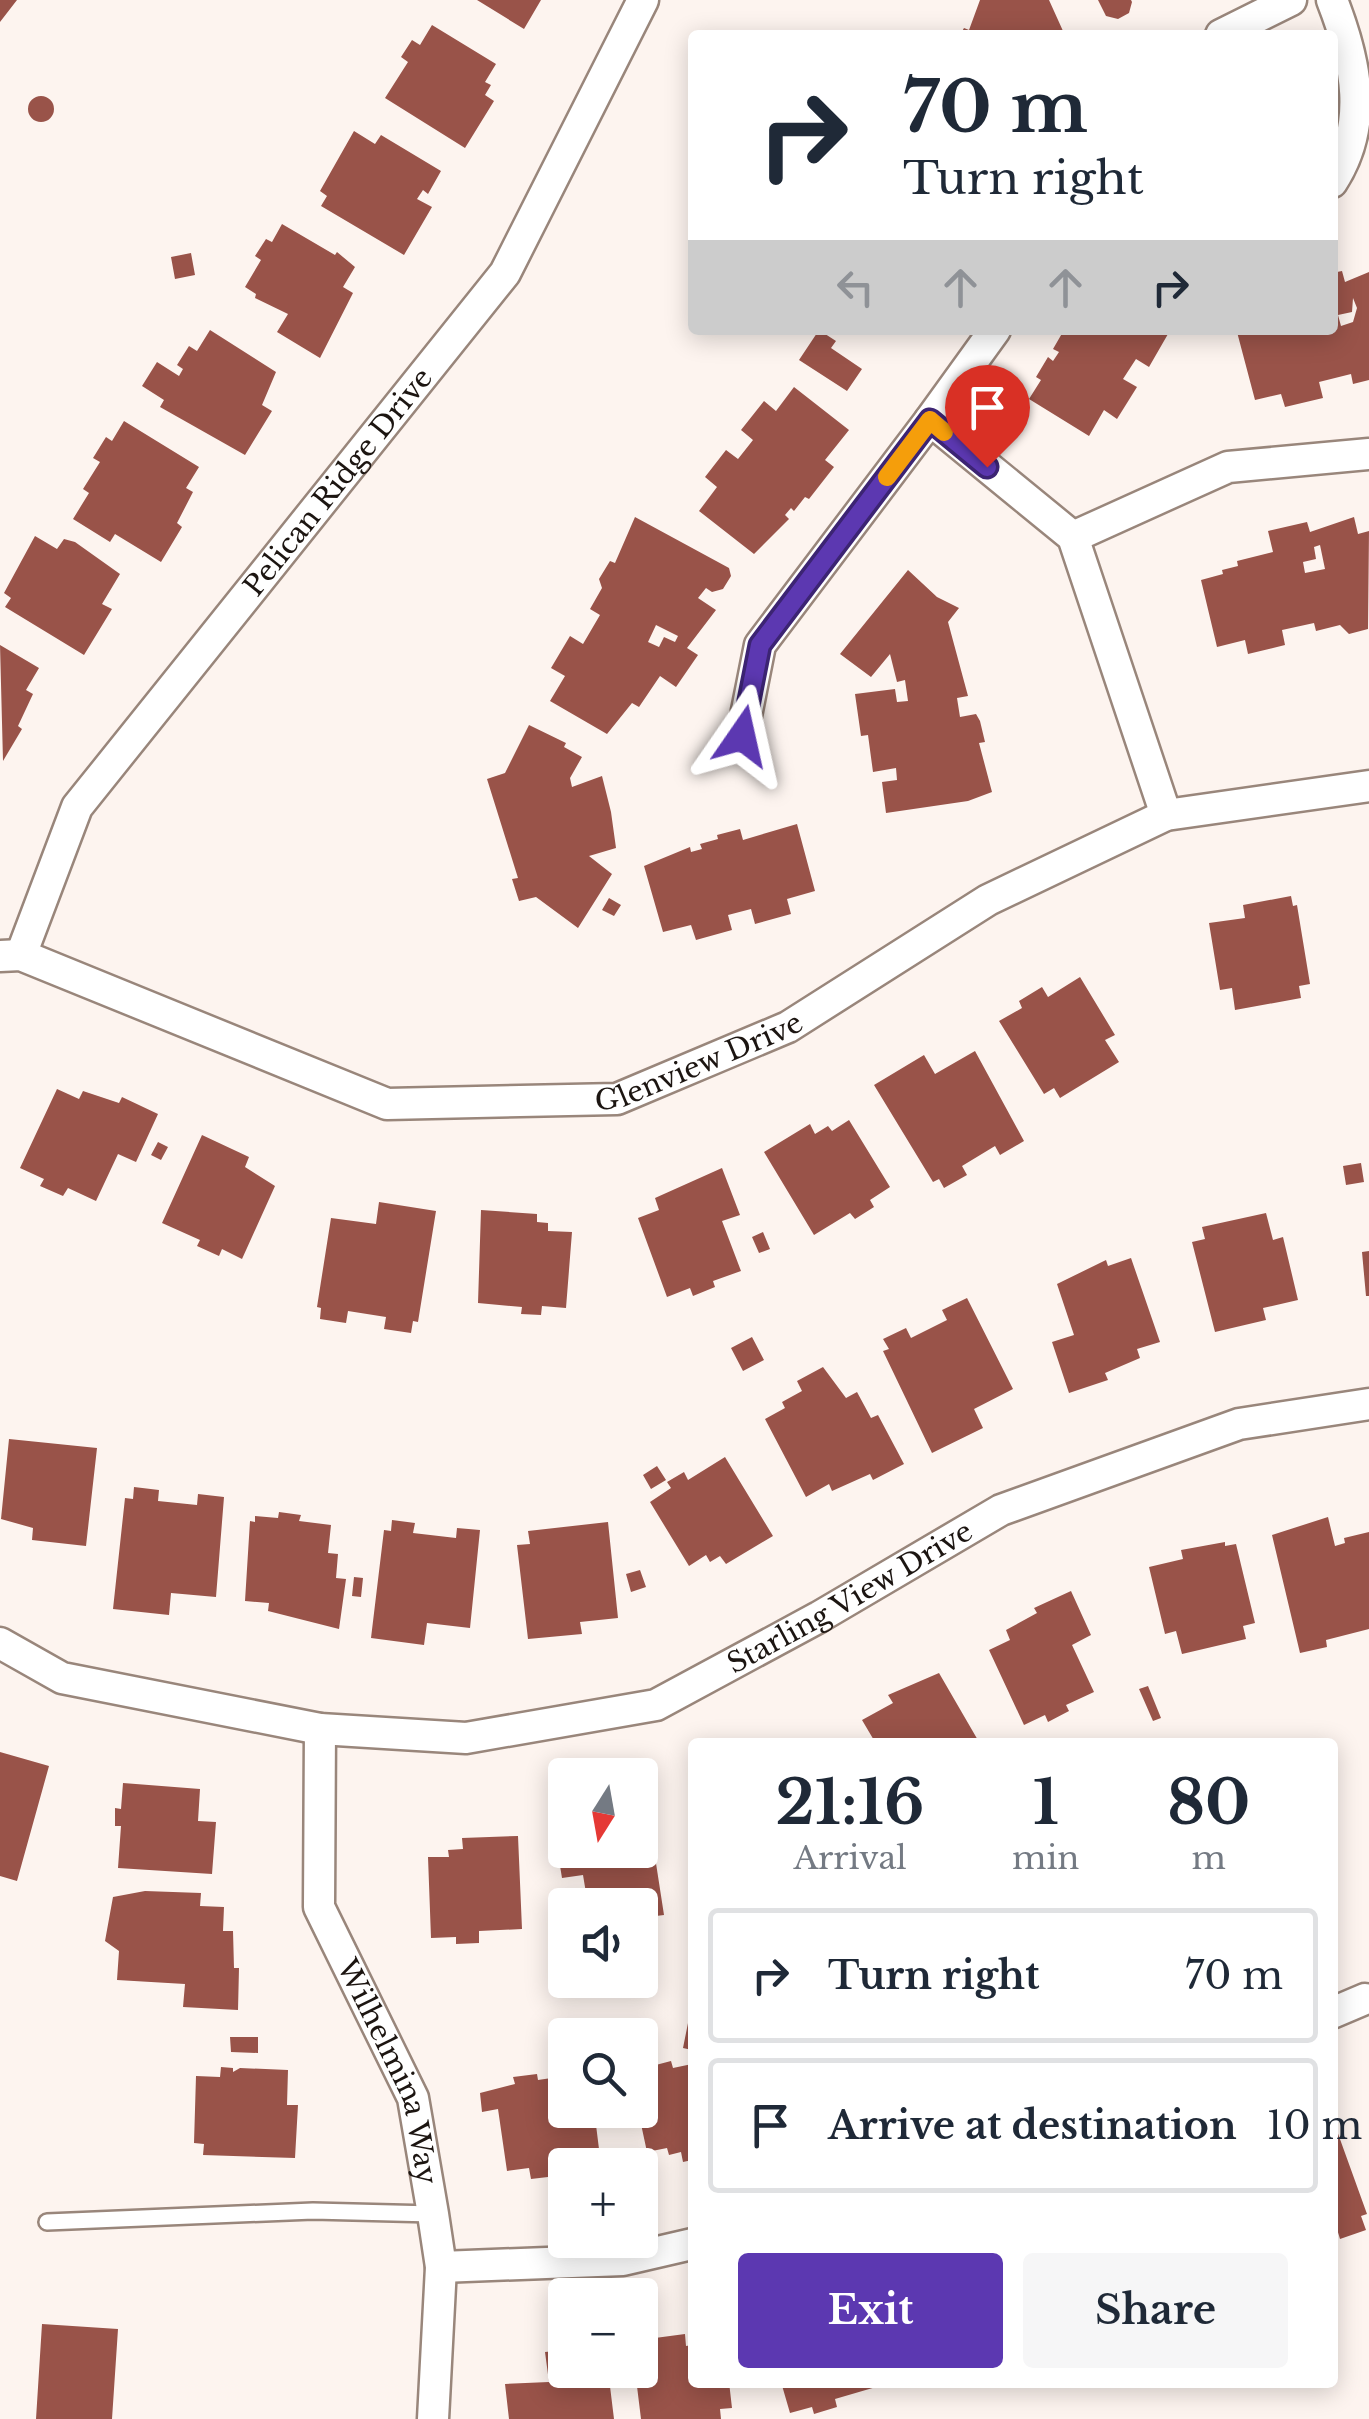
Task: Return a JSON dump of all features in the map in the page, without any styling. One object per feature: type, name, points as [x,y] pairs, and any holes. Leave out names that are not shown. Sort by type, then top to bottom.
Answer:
[{"type":"street","name":"Pelican Ridge Drive","points":[[10,956],[76,807],[504,274],[643,0]]},
{"type":"street","points":[[1231,30],[1291,0]]},
{"type":"street","points":[[1332,0],[1362,71],[1364,114],[1355,160],[1338,176]]},
{"type":"street","points":[[742,736],[760,645],[991,335]]},
{"type":"street","points":[[930,420],[1073,537],[1166,815]]},
{"type":"street","points":[[1073,537],[1228,467],[1369,454]]},
{"type":"street","name":"Glenview Drive","points":[[10,956],[387,1104],[617,1099],[788,1027],[988,900],[1166,815],[1369,786]]},
{"type":"street","name":"Starling View Drive","points":[[0,1643],[62,1678],[320,1728],[466,1738],[656,1705],[819,1617],[1001,1510],[1239,1424],[1369,1404]]},
{"type":"street","name":"Wilhelmina Way","points":[[320,1728],[320,1907],[413,2098],[433,2214],[441,2267],[432,2419]]},
{"type":"street","points":[[1338,2010],[1365,1999]]},
{"type":"street","points":[[441,2267],[623,2260],[688,2245]]},
{"type":"lane","points":[[47,2222],[313,2211],[433,2214]]},
{"type":"building","points":[[0,0],[17,0],[0,22]]},
{"type":"building","points":[[477,0],[541,0],[524,29]]},
{"type":"building","points":[[980,0],[1049,0],[1063,30],[969,30]]},
{"type":"building","points":[[1098,0],[1132,2],[1129,13],[1118,19],[1106,16]]},
{"type":"building","points":[[432,25],[496,64],[485,82],[491,85],[485,95],[494,101],[465,148],[385,98],[408,62],[401,57],[412,40],[420,45]]},
{"type":"building","points":[[41,96],[50,100],[54,109],[50,118],[41,122],[32,118],[28,109],[32,100]]},
{"type":"building","points":[[354,131],[375,144],[381,135],[441,171],[428,194],[423,190],[417,199],[432,207],[404,255],[321,206],[327,196],[320,191]]},
{"type":"building","points":[[282,224],[335,255],[337,252],[355,267],[343,287],[353,293],[320,358],[277,332],[288,314],[255,298],[256,294],[245,287],[261,260],[255,256],[266,239],[272,242]]},
{"type":"building","points":[[191,253],[195,275],[175,279],[171,257]]},
{"type":"building","points":[[1342,271],[1345,282],[1369,272],[1369,380],[1353,384],[1351,374],[1319,382],[1323,398],[1285,407],[1281,394],[1255,400],[1238,335],[1338,335],[1338,315],[1338,272]],"holes":[[[1353,298],[1357,308],[1353,322],[1341,326],[1338,315],[1352,312]]]},
{"type":"building","points":[[210,330],[276,372],[262,405],[272,411],[245,455],[160,407],[164,400],[142,386],[157,362],[179,376],[183,369],[177,365],[189,346],[197,351]]},
{"type":"building","points":[[816,335],[827,335],[836,341],[831,348],[862,369],[847,391],[799,360]]},
{"type":"building","points":[[1061,335],[1167,335],[1149,367],[1136,359],[1123,379],[1137,387],[1117,419],[1104,410],[1089,436],[1029,399],[1041,380],[1036,377],[1048,357],[1053,361],[1059,352],[1053,349]]},
{"type":"building","points":[[794,387],[849,430],[825,460],[834,467],[809,499],[805,497],[794,511],[791,508],[785,515],[789,519],[754,554],[699,511],[717,487],[705,477],[726,450],[738,459],[753,440],[741,430],[764,401],[776,411]]},
{"type":"building","points":[[124,421],[199,467],[186,488],[193,492],[177,523],[182,527],[161,562],[115,534],[110,542],[73,519],[89,493],[83,489],[100,462],[93,458],[106,437],[112,441]]},
{"type":"building","points":[[635,517],[729,568],[731,576],[723,589],[712,592],[706,588],[698,598],[716,610],[687,648],[698,655],[676,687],[660,676],[639,707],[632,703],[607,734],[550,701],[565,676],[551,668],[570,636],[583,644],[600,615],[590,609],[602,588],[599,579],[610,561],[615,563]],"holes":[[[656,625],[678,636],[675,642],[664,637],[659,647],[648,642]]]},
{"type":"building","points":[[1354,517],[1358,534],[1369,531],[1368,629],[1349,634],[1340,625],[1316,631],[1314,623],[1282,630],[1285,645],[1248,654],[1245,640],[1217,647],[1201,580],[1223,574],[1222,570],[1238,566],[1237,561],[1273,552],[1268,531],[1307,522],[1310,532]],"holes":[[[1320,545],[1325,569],[1305,573],[1303,562],[1316,559],[1314,547]]]},
{"type":"building","points":[[35,536],[57,549],[64,539],[75,542],[120,574],[102,604],[112,609],[84,655],[5,607],[11,598],[4,593]]},
{"type":"building","points":[[908,570],[937,597],[959,608],[948,622],[968,696],[957,698],[960,717],[976,714],[980,721],[985,742],[979,743],[992,792],[968,801],[886,813],[882,782],[897,780],[896,768],[873,772],[868,735],[861,736],[855,694],[895,689],[897,702],[908,701],[905,680],[897,682],[890,654],[871,677],[840,654]]},
{"type":"building","points":[[0,645],[39,668],[26,690],[33,694],[18,726],[22,729],[3,761]]},
{"type":"building","points":[[529,725],[566,743],[564,747],[582,757],[570,778],[572,787],[602,776],[611,812],[616,848],[589,856],[612,874],[578,928],[536,897],[519,901],[512,879],[518,878],[487,779],[505,773]]},
{"type":"building","points":[[797,824],[815,891],[787,899],[791,914],[755,924],[751,909],[728,915],[732,930],[696,940],[691,925],[663,932],[644,866],[690,847],[691,852],[702,849],[700,844],[718,839],[717,835],[740,829],[743,840]]},
{"type":"building","points":[[1291,896],[1293,906],[1297,905],[1310,984],[1299,986],[1301,998],[1235,1010],[1232,988],[1220,990],[1209,923],[1245,918],[1243,905]]},
{"type":"building","points":[[609,898],[621,905],[614,916],[602,910]]},
{"type":"building","points":[[1080,977],[1115,1035],[1105,1040],[1119,1062],[1060,1098],[1054,1088],[1044,1094],[999,1021],[1022,1008],[1019,1001],[1042,987],[1048,997]]},
{"type":"building","points":[[975,1051],[1024,1141],[1000,1155],[995,1146],[962,1166],[967,1175],[944,1188],[939,1179],[933,1182],[874,1085],[924,1055],[935,1074]]},
{"type":"building","points":[[57,1089],[79,1099],[83,1091],[119,1103],[122,1097],[158,1114],[136,1162],[118,1154],[96,1201],[68,1188],[63,1196],[40,1186],[44,1179],[20,1168]]},
{"type":"building","points":[[849,1120],[890,1187],[870,1200],[874,1207],[855,1219],[850,1213],[814,1235],[764,1152],[810,1124],[815,1134],[828,1126],[832,1131]]},
{"type":"building","points":[[202,1135],[249,1157],[245,1167],[275,1186],[242,1259],[222,1249],[219,1256],[197,1246],[200,1240],[162,1223]]},
{"type":"building","points":[[158,1142],[168,1147],[161,1160],[151,1155]]},
{"type":"building","points":[[1361,1163],[1364,1182],[1346,1185],[1343,1166]]},
{"type":"building","points":[[722,1168],[740,1215],[722,1221],[741,1271],[713,1281],[715,1287],[693,1296],[690,1288],[667,1297],[638,1218],[659,1210],[655,1198]]},
{"type":"building","points":[[379,1202],[436,1211],[418,1322],[413,1321],[411,1333],[384,1329],[386,1317],[348,1311],[346,1323],[320,1319],[321,1308],[317,1307],[331,1218],[376,1224]]},
{"type":"building","points":[[481,1210],[537,1214],[537,1222],[548,1223],[548,1231],[572,1232],[566,1308],[542,1306],[541,1315],[521,1314],[522,1307],[478,1303]]},
{"type":"building","points":[[1266,1213],[1273,1240],[1283,1237],[1298,1300],[1263,1308],[1266,1320],[1215,1332],[1192,1242],[1205,1239],[1202,1227]]},
{"type":"building","points":[[763,1232],[770,1249],[759,1253],[752,1237]]},
{"type":"building","points":[[1369,1251],[1369,1296],[1366,1296],[1362,1252]]},
{"type":"building","points":[[1131,1258],[1160,1342],[1137,1349],[1140,1358],[1105,1373],[1108,1380],[1069,1393],[1052,1342],[1074,1335],[1057,1284],[1106,1260],[1108,1266]]},
{"type":"building","points":[[967,1298],[1013,1389],[974,1409],[983,1428],[932,1453],[883,1351],[889,1349],[883,1339],[906,1328],[911,1338],[947,1320],[942,1310]]},
{"type":"building","points":[[752,1337],[764,1360],[743,1371],[731,1348]]},
{"type":"building","points":[[823,1367],[846,1398],[857,1392],[871,1418],[878,1415],[904,1464],[873,1480],[870,1474],[832,1491],[829,1484],[806,1497],[765,1419],[785,1408],[782,1402],[802,1391],[797,1381]]},
{"type":"building","points":[[9,1439],[97,1448],[86,1546],[32,1540],[33,1528],[1,1519]]},
{"type":"building","points":[[725,1457],[773,1536],[726,1564],[720,1556],[710,1562],[706,1555],[689,1566],[650,1502],[671,1488],[667,1482],[684,1472],[688,1480]]},
{"type":"building","points":[[657,1466],[666,1480],[651,1489],[643,1475]]},
{"type":"building","points":[[134,1487],[159,1490],[158,1501],[197,1505],[198,1494],[224,1497],[216,1597],[171,1593],[169,1615],[113,1609],[125,1498],[133,1499]]},
{"type":"building","points":[[279,1512],[301,1515],[299,1521],[331,1525],[328,1553],[338,1554],[336,1578],[346,1579],[339,1629],[268,1611],[269,1603],[245,1601],[250,1521],[255,1522],[255,1516],[278,1518]]},
{"type":"building","points":[[1328,1517],[1335,1546],[1345,1543],[1344,1538],[1369,1532],[1369,1629],[1326,1640],[1327,1647],[1300,1653],[1272,1535]]},
{"type":"building","points":[[392,1520],[415,1523],[413,1533],[456,1538],[457,1528],[480,1530],[470,1628],[427,1623],[424,1645],[371,1638],[384,1530],[391,1531]]},
{"type":"building","points":[[608,1522],[618,1618],[580,1622],[582,1634],[528,1639],[517,1545],[530,1544],[528,1531]]},
{"type":"building","points":[[1225,1542],[1225,1546],[1236,1544],[1255,1623],[1243,1626],[1246,1639],[1182,1654],[1176,1631],[1165,1634],[1149,1567],[1183,1559],[1181,1550]]},
{"type":"building","points":[[640,1570],[646,1587],[631,1592],[626,1574]]},
{"type":"building","points":[[354,1577],[363,1578],[361,1597],[352,1596]]},
{"type":"building","points":[[1071,1591],[1091,1635],[1072,1645],[1094,1692],[1066,1705],[1069,1711],[1048,1722],[1045,1715],[1024,1725],[989,1650],[1010,1640],[1006,1630],[1037,1613],[1034,1608]]},
{"type":"building","points":[[939,1673],[977,1738],[873,1738],[862,1720],[893,1703],[888,1695]]},
{"type":"building","points":[[1148,1686],[1161,1718],[1153,1721],[1139,1689]]},
{"type":"building","points":[[0,1752],[49,1766],[17,1881],[0,1876]]},
{"type":"building","points":[[123,1783],[200,1789],[198,1821],[216,1822],[212,1874],[118,1868],[121,1826],[115,1826],[115,1808],[121,1809]]},
{"type":"building","points":[[518,1836],[522,1929],[479,1931],[479,1943],[456,1944],[456,1937],[431,1938],[428,1857],[449,1857],[448,1850],[463,1849],[462,1838]]},
{"type":"building","points":[[560,1868],[657,1868],[664,1915],[658,1916],[658,1888],[585,1888],[583,1875],[562,1878]]},
{"type":"building","points":[[145,1891],[201,1893],[200,1906],[224,1907],[223,1931],[233,1931],[234,1968],[239,1968],[238,2010],[183,2007],[185,1984],[117,1980],[119,1951],[105,1941],[113,1897]]},
{"type":"building","points":[[688,2023],[688,2049],[683,2048]]},
{"type":"building","points":[[230,2037],[258,2037],[258,2053],[231,2052]]},
{"type":"building","points":[[671,2061],[673,2068],[688,2065],[688,2161],[683,2162],[681,2152],[669,2155],[667,2148],[646,2148],[642,2128],[658,2128],[658,2064]]},
{"type":"building","points":[[221,2067],[233,2068],[233,2072],[240,2068],[288,2070],[287,2105],[298,2105],[295,2158],[203,2155],[204,2144],[194,2143],[196,2076],[220,2077]]},
{"type":"building","points":[[537,2074],[538,2080],[548,2079],[548,2128],[596,2128],[599,2148],[548,2148],[548,2177],[531,2179],[529,2168],[507,2171],[498,2109],[482,2112],[480,2093],[515,2084],[513,2077]]},
{"type":"building","points":[[1338,2134],[1367,2214],[1361,2216],[1366,2230],[1340,2239]]},
{"type":"building","points":[[42,2324],[118,2329],[112,2419],[36,2419]]},
{"type":"building","points":[[685,2334],[688,2388],[730,2388],[732,2408],[720,2409],[721,2419],[641,2419],[637,2388],[658,2388],[658,2338]]},
{"type":"building","points":[[548,2382],[548,2388],[610,2388],[614,2419],[509,2419],[505,2384]]},
{"type":"building","points":[[783,2388],[873,2388],[835,2399],[837,2407],[814,2414],[812,2407],[790,2413]]},
{"type":"slow traffic","points":[[887,477],[930,420],[944,432]]},
{"type":"route","points":[[742,736],[760,645],[930,420],[987,467]]}]
